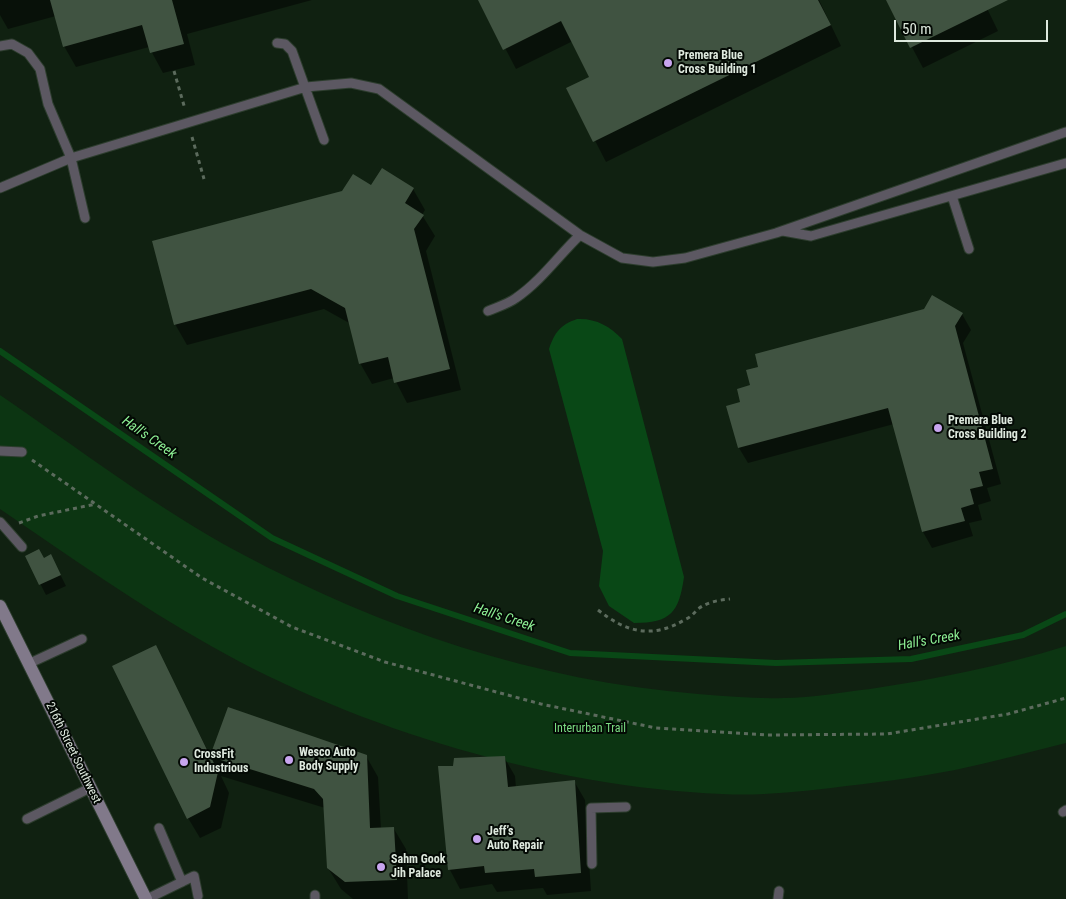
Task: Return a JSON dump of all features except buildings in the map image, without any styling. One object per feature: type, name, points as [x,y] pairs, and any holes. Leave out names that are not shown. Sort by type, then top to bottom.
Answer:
[{"type":"street","name":"216th Street Southwest","points":[[0,606],[146,899]]},
{"type":"lane","points":[[277,43],[285,44],[292,51],[324,140]]},
{"type":"lane","points":[[0,46],[12,44],[28,53],[40,69],[48,104],[71,158],[85,218]]},
{"type":"lane","points":[[0,188],[71,158],[306,87],[351,82],[379,89],[580,235],[622,258],[653,262],[685,258],[783,231],[1066,132]]},
{"type":"lane","points":[[783,231],[812,236],[1066,164]]},
{"type":"lane","points":[[952,196],[969,249]]},
{"type":"lane","points":[[488,311],[515,299],[537,281],[554,260],[580,235]]},
{"type":"lane","points":[[0,451],[22,452]]},
{"type":"lane","points":[[2,524],[22,547]]},
{"type":"lane","points":[[28,664],[82,639]]},
{"type":"lane","points":[[27,819],[90,788]]},
{"type":"lane","points":[[592,864],[591,808],[626,807]]},
{"type":"lane","points":[[159,828],[182,882]]},
{"type":"lane","points":[[146,899],[194,876],[198,896]]},
{"type":"path","points":[[22,452],[202,578],[292,627],[384,662],[541,704],[646,726],[767,735],[887,734],[1008,714],[1066,698]]},
{"type":"path","points":[[2,524],[96,504]]},
{"type":"path","points":[[598,610],[632,630],[650,633],[675,626],[714,601],[730,599]]},
{"type":"green space","name":"Interurban Trail","points":[[0,395],[178,517],[240,553],[349,605],[405,628],[462,647],[519,664],[578,677],[638,687],[698,694],[795,698],[919,681],[993,666],[1066,646],[1066,743],[955,770],[877,782],[804,791],[722,794],[657,789],[591,780],[458,749],[393,728],[329,704],[268,676],[211,646],[130,597],[0,509]]},
{"type":"shaded area","points":[[577,319],[596,321],[612,330],[622,339],[684,577],[676,607],[665,618],[657,621],[634,623],[609,606],[599,586],[603,551],[549,349],[559,330]]},
{"type":"waterway","name":"Hall's Creek","points":[[0,351],[272,538],[397,596],[570,653],[776,663],[911,659],[1023,635],[1066,614]]},
{"type":"place","name":"Premera Blue Cross Building 1","points":[[668,63]]},
{"type":"place","name":"Premera Blue Cross Building 2","points":[[938,428]]},
{"type":"place","name":"Wesco Auto Body Supply","points":[[289,760]]},
{"type":"place","name":"CrossFit Industrious","points":[[184,762]]},
{"type":"place","name":"Jeff’s Auto Repair","points":[[477,839]]},
{"type":"place","name":"Sahm Gook Jih Palace","points":[[381,867]]}]
